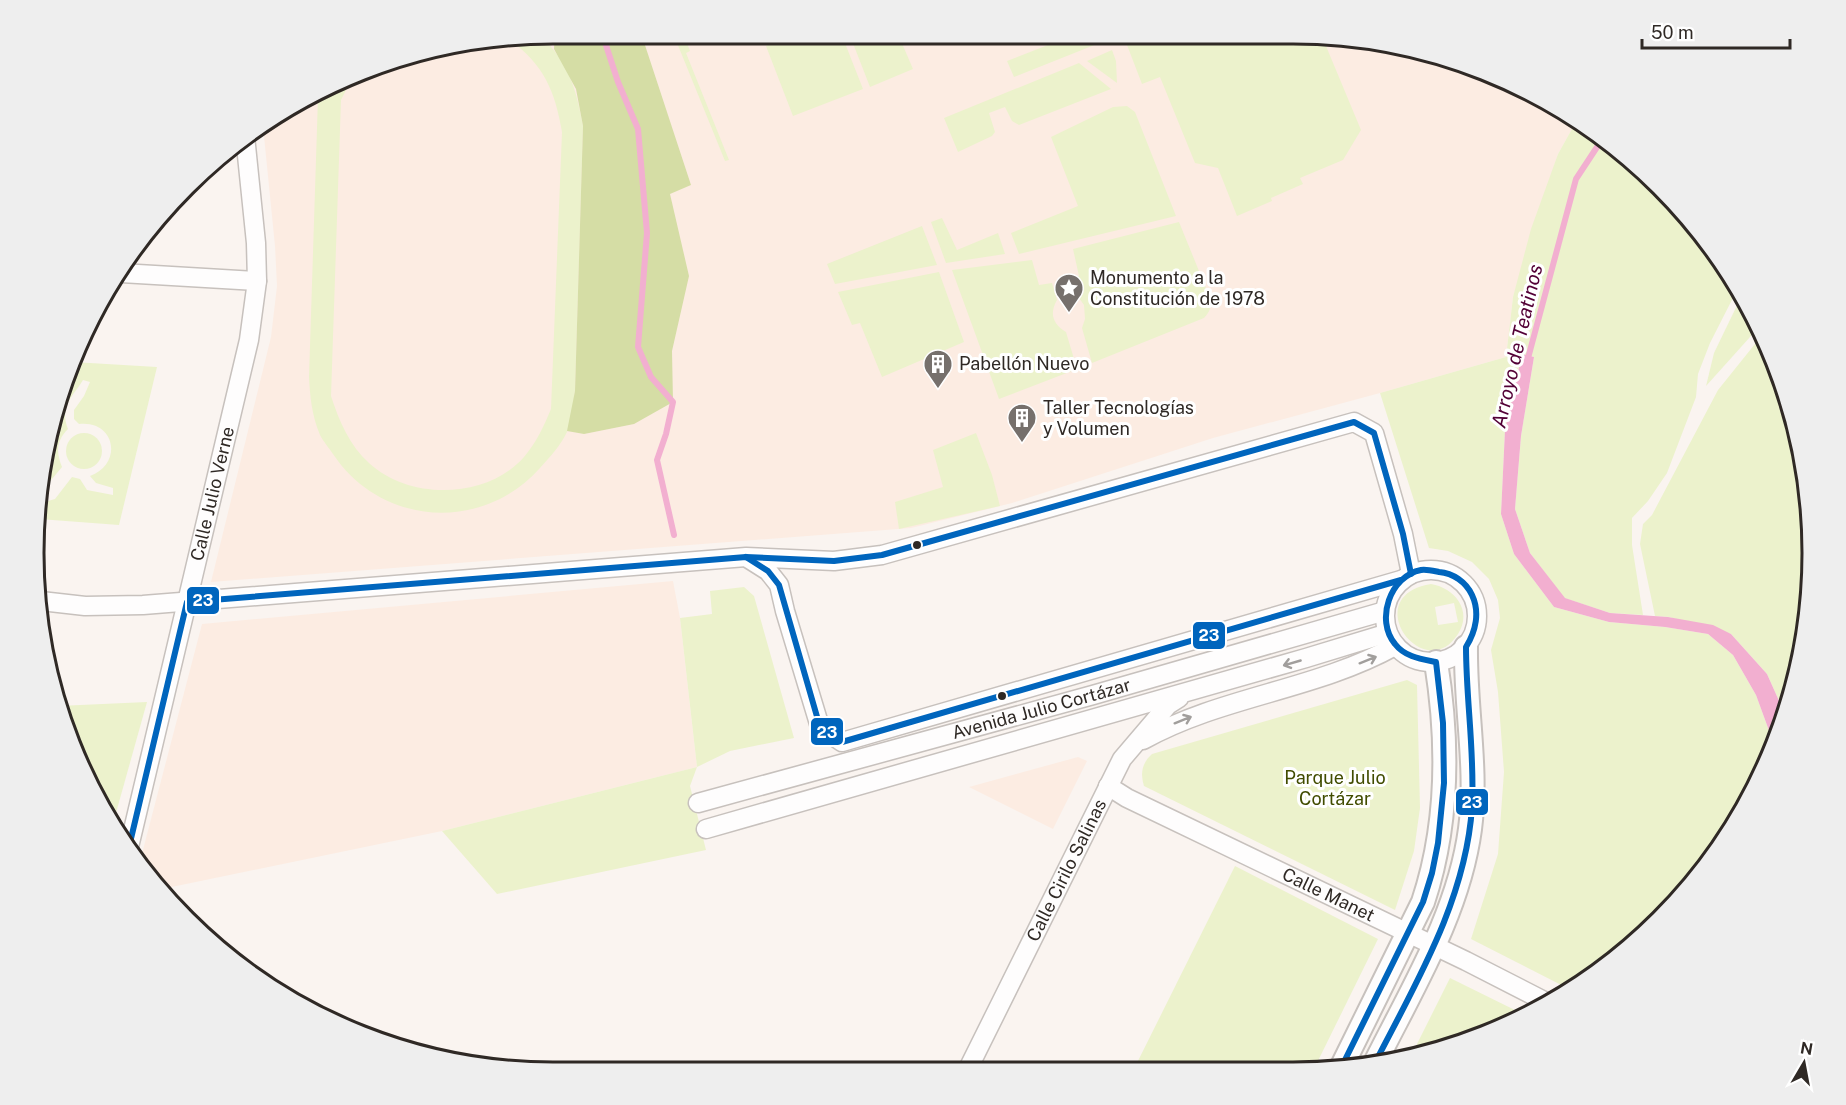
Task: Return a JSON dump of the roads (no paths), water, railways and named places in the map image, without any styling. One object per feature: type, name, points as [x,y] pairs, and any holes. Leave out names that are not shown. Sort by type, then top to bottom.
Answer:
[{"type":"street","name":"Calle Julio Verne","points":[[131,838],[249,340],[257,281],[256,243],[245,147]]},
{"type":"street","points":[[127,273],[257,281]]},
{"type":"street","points":[[46,602],[85,606],[187,602],[746,557],[834,561],[882,555],[1354,422],[1374,433],[1403,534],[1406,577]]},
{"type":"street","points":[[746,557],[768,571],[779,585],[788,571],[806,561]]},
{"type":"street","points":[[1424,570],[1437,570],[1461,581],[1470,591],[1477,617],[1475,630],[1466,647],[1446,660],[1421,661],[1407,655],[1392,640],[1384,611],[1387,599],[1406,577],[1424,570]]},
{"type":"street","name":"Avenida Julio Cortázar","points":[[779,585],[820,727],[842,742],[1406,577]]},
{"type":"street","name":"Avenida Julio Cortázar","points":[[698,803],[1093,695],[1384,611]]},
{"type":"street","points":[[1131,747],[1167,727],[1206,711],[1276,692],[1371,659],[1392,640]]},
{"type":"street","name":"Avenida Julio Cortázar","points":[[706,830],[1191,691],[1392,640]]},
{"type":"street","points":[[1379,1054],[1448,914],[1470,830],[1473,779],[1466,647]]},
{"type":"street","points":[[1346,1058],[1423,902],[1432,874],[1442,823],[1446,771],[1442,699],[1436,662]]},
{"type":"street","name":"Calle Cirilo Salinas","points":[[971,1062],[1122,759],[1168,705],[1191,691]]},
{"type":"street","name":"Calle Manet","points":[[1108,786],[1127,798],[1539,998]]},
{"type":"waterway","points":[[606,44],[618,82],[638,129],[647,233],[638,347],[651,377],[673,402],[657,460],[674,535]]},
{"type":"waterway","name":"Arroyo de Teatinos","points":[[1527,362],[1576,179],[1598,145]]},
{"type":"place","name":"Monumento a la Constitución de 1978","points":[[1069,314]]},
{"type":"place","name":"Pabellón Nuevo","points":[[938,390]]},
{"type":"place","name":"Taller Tecnologías y Volumen","points":[[1022,444]]},
{"type":"park label","name":"Parque Julio Cortázar","points":[[1335,788]]}]
